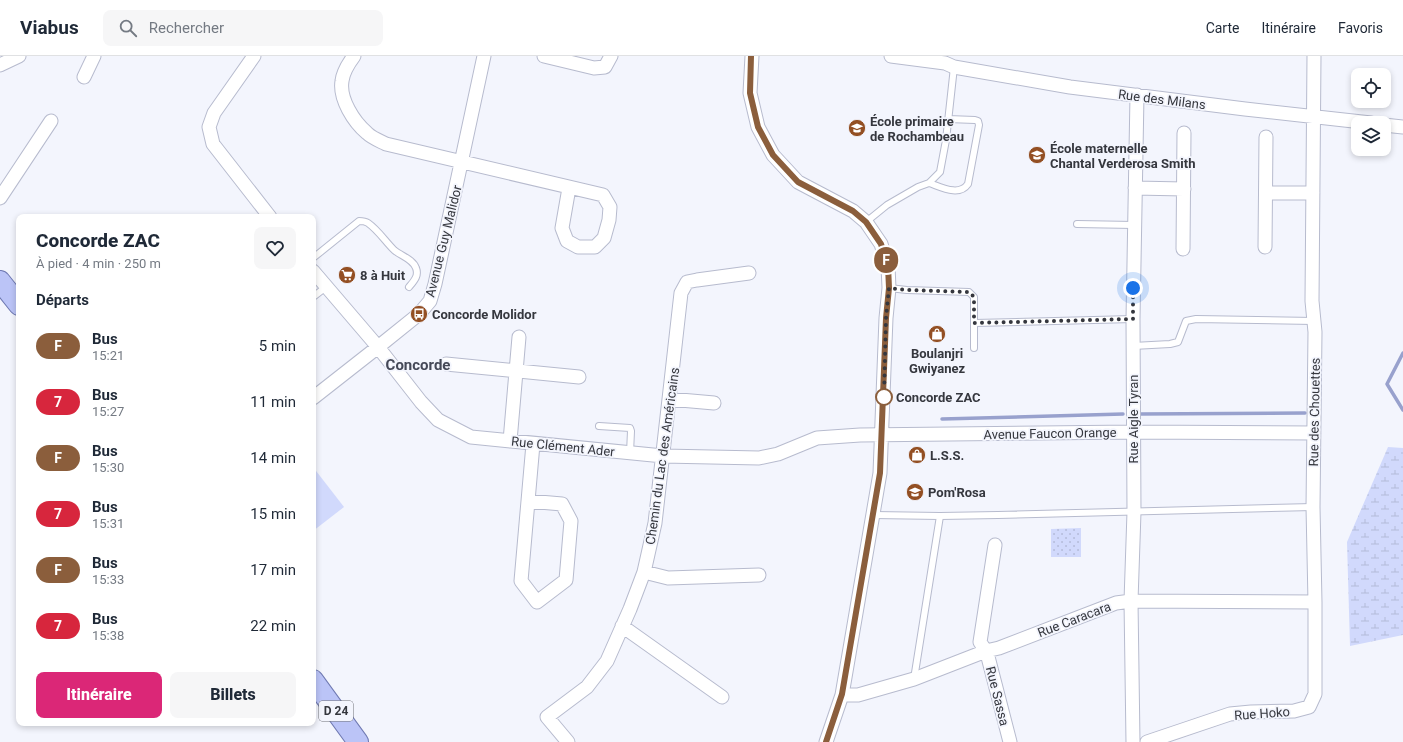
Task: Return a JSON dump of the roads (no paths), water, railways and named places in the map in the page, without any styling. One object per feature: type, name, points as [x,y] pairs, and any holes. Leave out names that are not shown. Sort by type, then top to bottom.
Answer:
[{"type":"main road","points":[[0,281],[16,300]]},
{"type":"main road","name":"D 24","points":[[316,684],[358,742]]},
{"type":"street","points":[[0,65],[19,56]]},
{"type":"street","points":[[84,77],[94,56]]},
{"type":"street","points":[[254,56],[214,112],[209,126],[213,144],[268,214]]},
{"type":"street","points":[[354,56],[347,66],[341,82],[344,99],[352,116],[367,133],[386,144],[603,195],[610,207],[609,220],[604,238],[595,247],[578,247],[567,241],[562,228],[569,188]]},
{"type":"street","name":"Avenue Guy Malidor","points":[[316,396],[419,314],[430,301],[435,284],[484,56]]},
{"type":"street","points":[[544,56],[594,68],[605,67],[611,56]]},
{"type":"street","points":[[752,56],[750,93],[758,127],[773,155],[798,182],[853,211],[866,222],[881,244],[888,266],[889,288],[886,318],[883,435],[880,473],[874,515],[842,694],[826,742]]},
{"type":"street","name":"Rue des Milans","points":[[891,56],[948,62],[1070,87],[1351,121]]},
{"type":"street","name":"Rue des Chouettes","points":[[1309,707],[1315,694],[1316,602],[1313,507],[1315,332],[1312,301],[1314,56]]},
{"type":"street","name":"Rue Aigle Tyran","points":[[1133,742],[1131,601],[1134,512],[1133,319],[1137,95]]},
{"type":"street","points":[[0,198],[50,120]]},
{"type":"street","points":[[1391,126],[1403,127]]},
{"type":"street","points":[[1183,249],[1184,133]]},
{"type":"street","points":[[1265,247],[1266,137]]},
{"type":"street","points":[[1135,188],[1184,189]]},
{"type":"street","points":[[1266,193],[1313,193]]},
{"type":"street","name":"Chemin du Lac des Américains","points":[[568,742],[547,716],[587,687],[607,661],[644,572],[655,522],[681,293],[687,282],[749,273]]},
{"type":"street","name":"Rue Clément Ader","points":[[316,274],[421,402],[438,420],[471,437],[663,456],[759,458],[778,454],[817,438],[883,435]]},
{"type":"street","points":[[510,441],[519,337]]},
{"type":"street","points":[[446,364],[578,377]]},
{"type":"street","points":[[669,399],[714,403]]},
{"type":"street","name":"Avenue Faucon Orange","points":[[883,435],[1133,432],[1314,433]]},
{"type":"street","points":[[528,501],[562,504],[571,520],[566,580],[538,602],[521,581],[528,501],[533,444]]},
{"type":"street","name":"Rue Sassa","points":[[995,545],[980,642],[986,651],[1010,742]]},
{"type":"street","points":[[644,572],[668,578],[759,575]]},
{"type":"street","name":"Rue Caracara","points":[[842,694],[858,695],[914,679],[1116,603],[1131,601],[1316,602]]},
{"type":"street","points":[[622,626],[722,697]]},
{"type":"street","name":"Rue Hoko","points":[[1146,742],[1230,714],[1294,711],[1309,707]]},
{"type":"lane","points":[[866,222],[887,205],[918,187],[929,183],[940,172],[948,119],[948,62]]},
{"type":"lane","points":[[929,183],[954,191],[961,191],[966,188],[968,184],[979,125],[978,121],[948,119]]},
{"type":"lane","points":[[316,256],[359,221],[363,220],[380,234],[394,250],[414,265],[417,270],[416,278],[409,287]]},
{"type":"lane","points":[[1077,224],[1134,225]]},
{"type":"lane","points":[[316,294],[326,286]]},
{"type":"lane","points":[[889,288],[969,292],[974,297],[974,348]]},
{"type":"lane","points":[[974,323],[1133,319]]},
{"type":"lane","points":[[1133,346],[1170,344],[1178,342],[1186,321],[1196,319],[1314,321]]},
{"type":"lane","points":[[599,426],[630,428],[630,453]]},
{"type":"lane","points":[[874,515],[940,516],[1313,507]]},
{"type":"lane","points":[[914,679],[940,516]]},
{"type":"waterway","points":[[1403,353],[1387,384],[1403,410]]},
{"type":"waterway","points":[[1140,414],[1305,413]]},
{"type":"waterway","points":[[942,419],[1123,414]]},
{"type":"place","name":"École primaire de Rochambeau","points":[[857,128]]},
{"type":"place","name":"École maternelle Chantal Verderosa Smith","points":[[1037,155]]},
{"type":"place","name":"8 à Huit","points":[[347,275]]},
{"type":"place","name":"Concorde Molidor","points":[[419,314]]},
{"type":"place","name":"Boulanjri Gwiyanez","points":[[937,334]]},
{"type":"place","name":"Concorde ZAC","points":[[884,397]]},
{"type":"place","name":"L.S.S.","points":[[917,455]]},
{"type":"place","name":"Pom'Rosa","points":[[915,492]]},
{"type":"district","name":"Concorde","points":[[418,365]]}]
